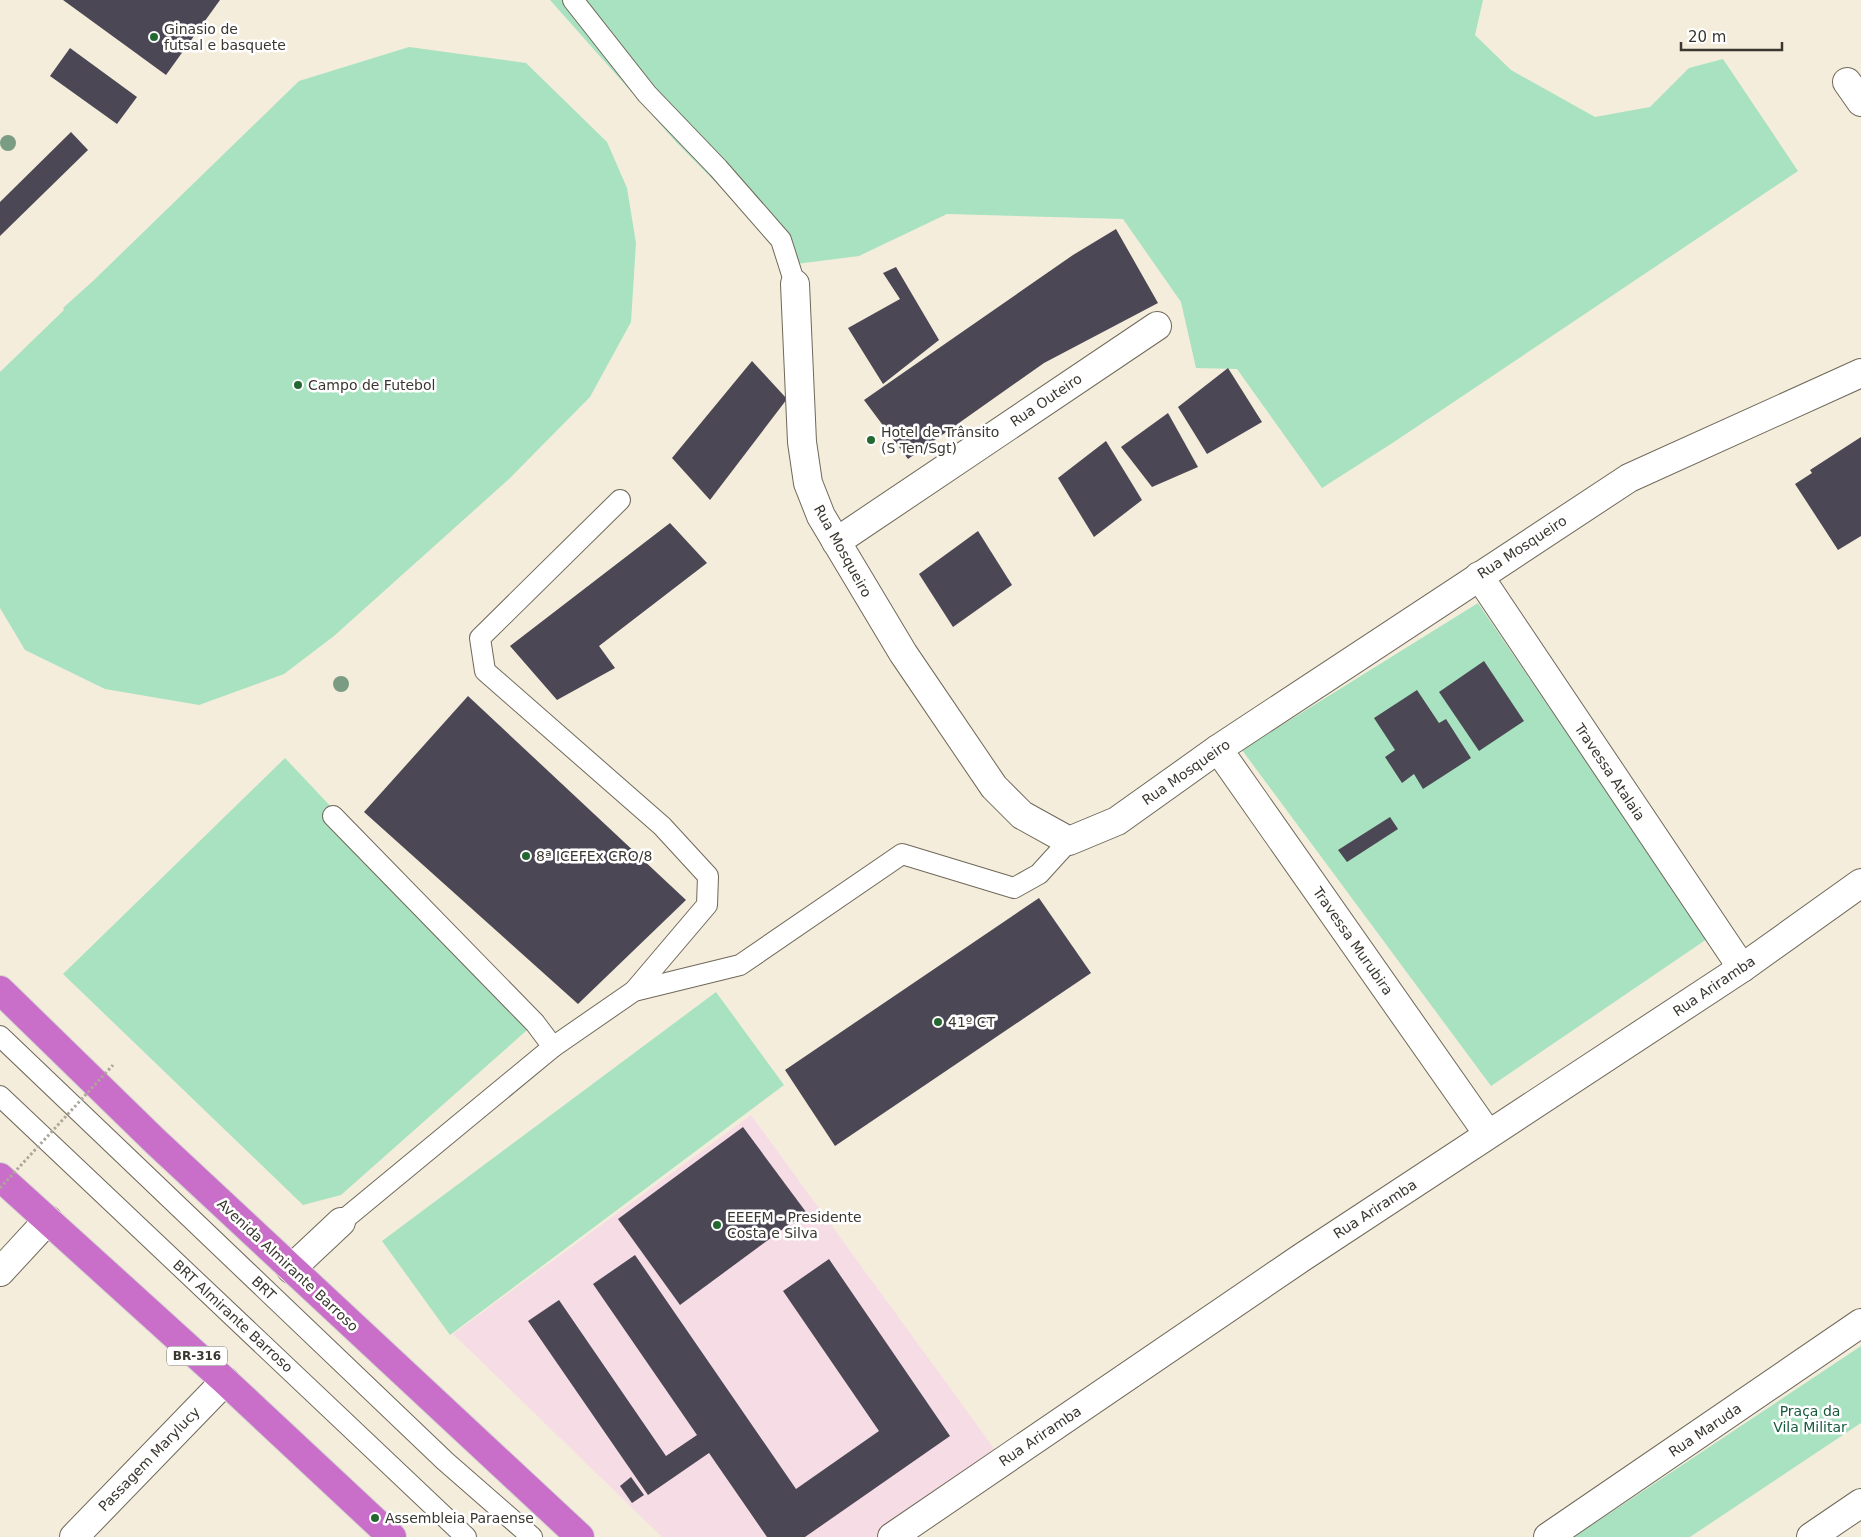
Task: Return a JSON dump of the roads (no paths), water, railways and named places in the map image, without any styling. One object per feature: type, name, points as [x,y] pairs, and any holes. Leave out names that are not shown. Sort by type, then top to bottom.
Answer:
[{"type":"highway","name":"Avenida Almirante Barroso","points":[[0,990],[149,1135],[291,1269],[580,1537]]},
{"type":"highway","name":"BR-316","points":[[0,1177],[225,1381],[392,1537]]},
{"type":"street","name":"Rua Mosqueiro","points":[[795,284],[802,442],[808,484],[821,516],[903,653],[994,787],[1022,816],[1069,841],[1117,821],[1218,749],[1628,478],[1861,373]]},
{"type":"street","name":"Rua Outeiro","points":[[836,542],[1157,326]]},
{"type":"street","name":"Travessa Atalaia","points":[[1479,576],[1742,968]]},
{"type":"street","name":"Travessa Murubira","points":[[1218,749],[1488,1134]]},
{"type":"street","name":"Rua Ariramba","points":[[892,1537],[1301,1258],[1742,968],[1861,883]]},
{"type":"street","points":[[0,1272],[48,1220]]},
{"type":"street","points":[[291,1269],[340,1222]]},
{"type":"street","name":"Rua Maruda","points":[[1548,1537],[1861,1323]]},
{"type":"street","name":"Passagem Marylucy","points":[[74,1537],[225,1381]]},
{"type":"street","points":[[1811,1537],[1861,1503]]},
{"type":"lane","points":[[573,0],[647,94],[718,168],[780,240],[795,284]]},
{"type":"lane","points":[[340,1222],[553,1047],[634,991],[707,905],[708,876],[662,826],[485,670],[480,638],[620,500]]},
{"type":"lane","points":[[333,816],[535,1023],[553,1047]]},
{"type":"lane","points":[[634,991],[740,965],[902,854],[1014,888],[1039,874],[1069,841]]},
{"type":"lane","name":"BRT","points":[[0,1036],[445,1461],[532,1537]]},
{"type":"lane","name":"BRT Almirante Barroso","points":[[0,1096],[466,1537]]},
{"type":"place","name":"Ginasio de futsal e basquete","points":[[154,37]]},
{"type":"place","name":"Campo de Futebol","points":[[298,385]]},
{"type":"place","name":"Hotel de Trânsito (S Ten/Sgt)","points":[[871,440]]},
{"type":"place","name":"8ª ICEFEx CRO/8","points":[[526,856]]},
{"type":"place","name":"41º CT","points":[[938,1022]]},
{"type":"place","name":"EEEFM - Presidente Costa e Silva","points":[[717,1225]]},
{"type":"place","name":"Assembleia Paraense","points":[[375,1518]]},
{"type":"park label","name":"Praça da Vila Militar","points":[[1810,1419]]}]
